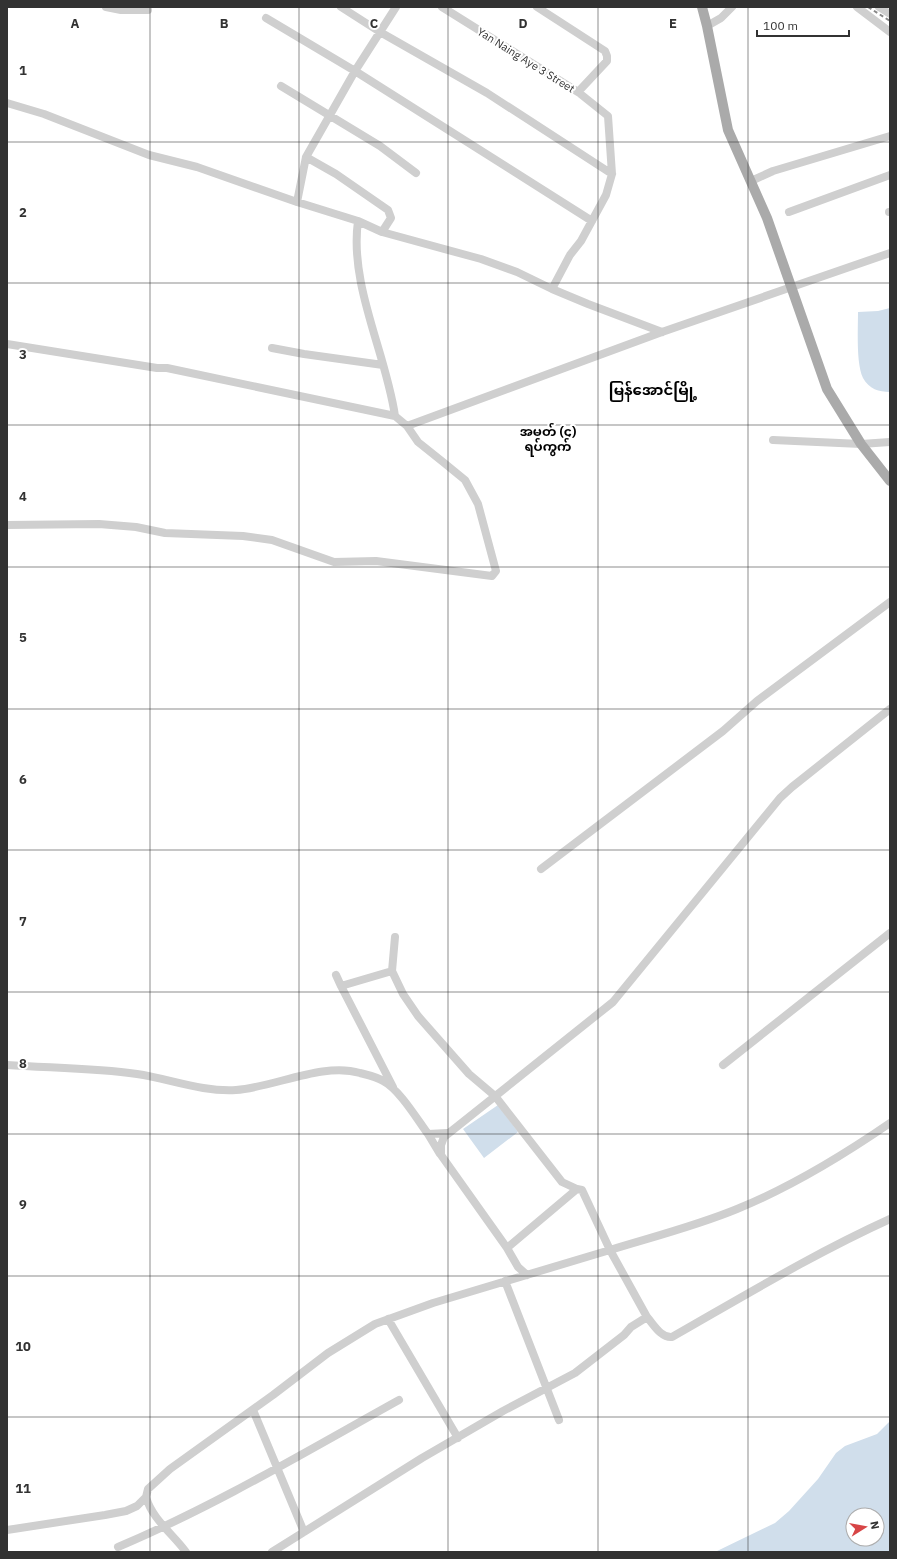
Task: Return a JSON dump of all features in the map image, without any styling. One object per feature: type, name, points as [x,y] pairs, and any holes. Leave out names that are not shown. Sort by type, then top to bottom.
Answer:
[{"type":"main road","points":[[702,7],[728,130],[767,218],[827,389],[861,444],[890,481]]},
{"type":"street","points":[[106,7],[121,10],[148,10]]},
{"type":"street","points":[[341,7],[380,32],[487,93],[612,174],[606,195],[581,241],[570,255],[552,289]]},
{"type":"street","points":[[297,202],[306,157],[355,71],[396,7]]},
{"type":"street","name":"Yan Naing Aye 3 Street","points":[[442,7],[578,92],[608,116],[612,174]]},
{"type":"street","points":[[537,7],[605,51],[607,61],[578,92]]},
{"type":"street","points":[[707,26],[721,18],[732,7]]},
{"type":"street","points":[[857,7],[890,32]]},
{"type":"street","points":[[878,7],[890,14]]},
{"type":"street","points":[[266,18],[355,71],[592,221]]},
{"type":"street","points":[[281,86],[380,146],[416,173]]},
{"type":"street","points":[[7,103],[44,114],[149,155],[197,167],[297,202],[358,221],[382,232],[481,259],[517,272],[588,304],[662,332]]},
{"type":"street","points":[[751,181],[773,171],[890,136]]},
{"type":"street","points":[[306,157],[336,174],[388,210],[391,218],[382,232]]},
{"type":"street","points":[[789,212],[890,174]]},
{"type":"street","points":[[358,221],[356,236],[358,262],[365,295],[392,396],[395,416]]},
{"type":"street","points":[[407,426],[662,332],[890,253]]},
{"type":"street","points":[[7,344],[157,368],[167,368],[395,416],[407,426],[418,442],[465,480],[478,504],[496,571],[492,576],[376,561],[334,562],[272,540],[243,536],[165,533],[136,527],[99,524],[7,525]]},
{"type":"street","points":[[272,348],[383,365]]},
{"type":"street","points":[[773,440],[861,444],[890,442]]},
{"type":"street","points":[[541,869],[723,731],[757,701],[890,602]]},
{"type":"street","points":[[440,1155],[441,1144],[447,1133],[613,1002],[780,798],[890,709]]},
{"type":"street","points":[[723,1065],[890,933]]},
{"type":"street","points":[[395,937],[392,970],[403,994],[418,1016],[469,1074],[495,1096],[562,1182],[582,1190],[610,1250],[647,1317],[661,1334],[667,1338],[672,1337],[778,1276],[841,1242],[890,1219]]},
{"type":"street","points":[[341,986],[392,970]]},
{"type":"street","points":[[336,975],[394,1088],[428,1134],[440,1155],[507,1248],[518,1267],[527,1275]]},
{"type":"street","points":[[7,1065],[51,1066],[117,1071],[166,1079],[212,1090],[236,1090],[319,1072],[340,1069],[359,1072],[383,1081],[394,1088]]},
{"type":"street","points":[[186,1552],[148,1505],[146,1497],[148,1489],[170,1470],[328,1353],[375,1324],[433,1303],[670,1232],[736,1209],[772,1194],[862,1142],[890,1123]]},
{"type":"street","points":[[428,1134],[447,1133]]},
{"type":"street","points":[[507,1248],[577,1189]]},
{"type":"street","points":[[505,1281],[559,1420]]},
{"type":"street","points":[[272,1552],[422,1458],[503,1410],[575,1373],[631,1327],[647,1317]]},
{"type":"street","points":[[388,1319],[458,1438]]},
{"type":"street","points":[[118,1547],[165,1527],[277,1468],[398,1400]]},
{"type":"street","points":[[253,1410],[304,1532]]},
{"type":"street","points":[[7,1530],[126,1511],[137,1506],[146,1497]]},
{"type":"water","points":[[890,308],[890,392],[871,387],[863,378],[858,355],[858,312],[878,311]]},
{"type":"water","points":[[498,1105],[518,1132],[484,1158],[463,1129]]},
{"type":"water","points":[[890,1421],[890,1552],[715,1552],[775,1523],[789,1511],[818,1479],[836,1453],[845,1446],[877,1434]]},
{"type":"railway","points":[[868,7],[890,21]]},
{"type":"district","name":"မြန်အောင်မြို့","points":[[653,389]]},
{"type":"district","name":"အမှတ် (၄) ရပ်ကွက်","points":[[548,438]]}]
